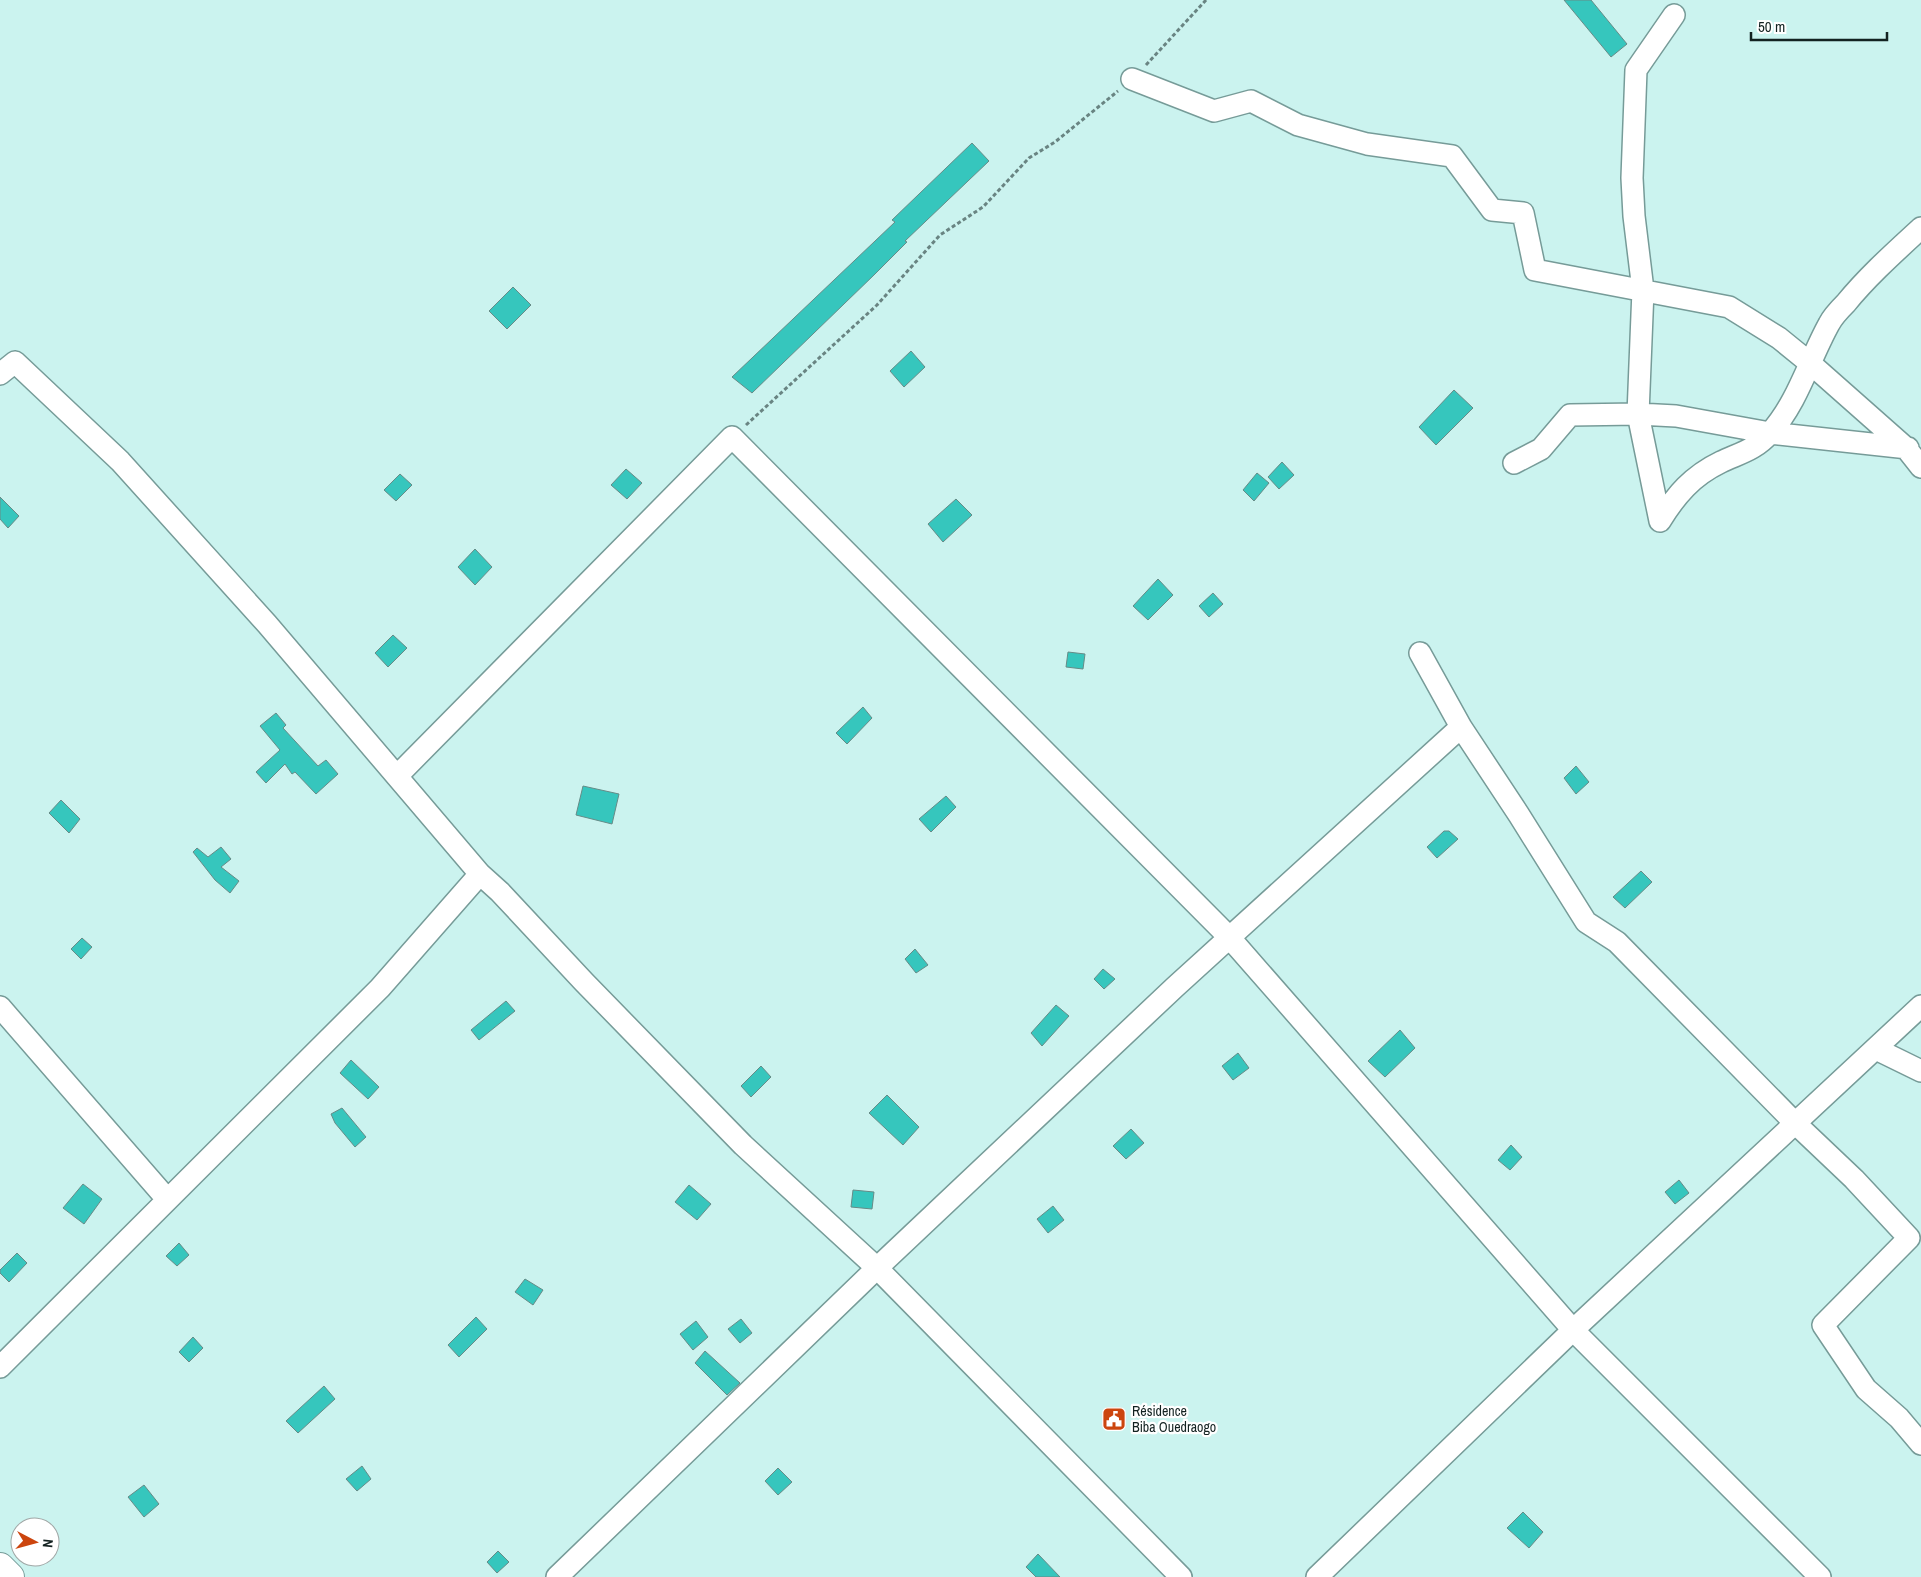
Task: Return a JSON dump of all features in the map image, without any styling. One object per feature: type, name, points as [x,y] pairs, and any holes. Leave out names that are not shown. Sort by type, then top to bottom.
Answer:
[{"type":"main road","points":[[0,1567],[10,1577]]},
{"type":"street","points":[[1674,14],[1636,70],[1632,178],[1634,216],[1643,290],[1638,414],[1660,522],[1674,498],[1694,478],[1721,462],[1752,449],[1770,433],[1791,402],[1830,322],[1858,289],[1921,228]]},
{"type":"street","points":[[1132,80],[1214,111],[1251,101],[1298,125],[1367,144],[1452,156],[1492,210],[1522,213],[1535,270],[1729,307],[1779,338],[1914,448],[1921,467]]},
{"type":"street","points":[[0,374],[15,362],[120,461],[267,624],[480,874],[500,892],[577,975],[743,1145],[877,1268],[1181,1577]]},
{"type":"street","points":[[1514,463],[1541,448],[1570,415],[1638,414],[1676,416],[1770,433],[1914,448]]},
{"type":"street","points":[[397,776],[732,437],[1229,937],[1573,1330],[1820,1577]]},
{"type":"street","points":[[1420,653],[1461,727],[1586,922],[1617,942],[1795,1123],[1854,1179],[1909,1238],[1822,1324],[1866,1389],[1899,1418],[1921,1444]]},
{"type":"street","points":[[558,1576],[877,1268],[1229,937],[1461,727]]},
{"type":"street","points":[[0,1367],[380,988],[480,874]]},
{"type":"street","points":[[1318,1577],[1573,1330],[1921,1006]]},
{"type":"street","points":[[0,1007],[168,1199]]},
{"type":"street","points":[[1876,1049],[1921,1070]]},
{"type":"path","points":[[732,437],[877,305],[940,235],[983,207],[1029,158],[1056,142],[1132,80],[1206,0]]},
{"type":"building","points":[[1564,0],[1591,0],[1627,44],[1611,57]]},
{"type":"building","points":[[972,143],[989,161],[905,241],[907,242],[875,274],[752,393],[732,377],[895,222],[892,220]]},
{"type":"building","points":[[513,287],[531,305],[507,329],[489,311]]},
{"type":"building","points":[[911,351],[925,367],[904,387],[890,371]]},
{"type":"building","points":[[1454,390],[1473,408],[1436,445],[1419,427]]},
{"type":"building","points":[[1282,462],[1294,475],[1279,489],[1268,477]]},
{"type":"building","points":[[626,469],[642,483],[627,499],[611,485]]},
{"type":"building","points":[[1257,473],[1269,483],[1254,501],[1243,490]]},
{"type":"building","points":[[400,474],[412,485],[396,501],[384,490]]},
{"type":"building","points":[[0,497],[19,516],[8,528],[0,519]]},
{"type":"building","points":[[956,499],[972,515],[943,542],[928,524]]},
{"type":"building","points":[[475,549],[492,567],[475,585],[458,567]]},
{"type":"building","points":[[1158,579],[1173,595],[1148,620],[1133,606]]},
{"type":"building","points":[[1213,593],[1223,604],[1209,617],[1199,606]]},
{"type":"building","points":[[393,635],[407,648],[388,667],[375,653]]},
{"type":"building","points":[[1068,652],[1085,654],[1083,669],[1066,667]]},
{"type":"building","points":[[863,707],[872,718],[847,744],[836,733]]},
{"type":"building","points":[[276,713],[286,725],[283,728],[318,766],[326,760],[338,774],[316,794],[295,772],[292,774],[285,764],[266,783],[256,772],[280,750],[260,726]]},
{"type":"building","points":[[1576,766],[1589,782],[1576,794],[1564,778]]},
{"type":"building","points":[[583,786],[619,794],[612,824],[576,815]]},
{"type":"building","points":[[946,796],[956,807],[931,832],[919,819]]},
{"type":"building","points":[[61,800],[80,819],[69,833],[49,813]]},
{"type":"building","points":[[1444,831],[1449,831],[1458,839],[1437,858],[1427,847]]},
{"type":"building","points":[[221,847],[231,859],[221,867],[239,881],[230,893],[215,880],[193,852],[197,848],[208,857]]},
{"type":"building","points":[[1641,871],[1652,882],[1625,908],[1613,897]]},
{"type":"building","points":[[82,938],[92,947],[81,959],[71,949]]},
{"type":"building","points":[[915,949],[928,965],[916,973],[905,959]]},
{"type":"building","points":[[1103,969],[1115,979],[1104,989],[1094,979]]},
{"type":"building","points":[[506,1001],[515,1011],[479,1040],[471,1030]]},
{"type":"building","points":[[1056,1005],[1069,1016],[1042,1046],[1031,1033]]},
{"type":"building","points":[[1400,1030],[1415,1048],[1385,1077],[1368,1061]]},
{"type":"building","points":[[1238,1053],[1249,1068],[1233,1080],[1222,1066]]},
{"type":"building","points":[[351,1060],[379,1087],[368,1099],[340,1073]]},
{"type":"building","points":[[761,1066],[771,1077],[751,1097],[741,1086]]},
{"type":"building","points":[[887,1095],[919,1127],[903,1145],[869,1113]]},
{"type":"building","points":[[342,1108],[366,1137],[355,1147],[335,1123],[331,1114]]},
{"type":"building","points":[[1131,1129],[1144,1143],[1126,1159],[1113,1146]]},
{"type":"building","points":[[1511,1145],[1522,1157],[1510,1170],[1498,1160]]},
{"type":"building","points":[[1679,1180],[1689,1193],[1675,1204],[1665,1192]]},
{"type":"building","points":[[83,1184],[102,1199],[84,1224],[63,1208]]},
{"type":"building","points":[[689,1185],[711,1204],[697,1220],[675,1202]]},
{"type":"building","points":[[853,1190],[874,1192],[872,1209],[851,1207]]},
{"type":"building","points":[[1053,1206],[1064,1220],[1048,1233],[1037,1219]]},
{"type":"building","points":[[179,1243],[189,1255],[177,1266],[166,1256]]},
{"type":"building","points":[[17,1253],[27,1263],[9,1282],[0,1273],[0,1270]]},
{"type":"building","points":[[525,1279],[543,1290],[533,1305],[515,1292]]},
{"type":"building","points":[[476,1317],[487,1329],[459,1357],[448,1345]]},
{"type":"building","points":[[741,1319],[752,1333],[740,1343],[728,1329]]},
{"type":"building","points":[[696,1321],[708,1337],[693,1350],[680,1334]]},
{"type":"building","points":[[193,1337],[203,1348],[189,1362],[179,1352]]},
{"type":"building","points":[[705,1351],[740,1383],[727,1395],[695,1363]]},
{"type":"building","points":[[324,1386],[335,1399],[298,1433],[286,1421]]},
{"type":"building","points":[[362,1466],[371,1479],[357,1491],[346,1479]]},
{"type":"building","points":[[778,1468],[792,1482],[778,1495],[765,1481]]},
{"type":"building","points":[[144,1485],[159,1504],[144,1517],[128,1497]]},
{"type":"building","points":[[1523,1512],[1543,1532],[1529,1548],[1507,1528]]},
{"type":"building","points":[[498,1551],[509,1562],[497,1573],[487,1562]]},
{"type":"building","points":[[1038,1554],[1060,1577],[1036,1577],[1026,1567]]},
{"type":"place","name":"Résidence Biba Ouedraogo","points":[[1114,1419]]}]
